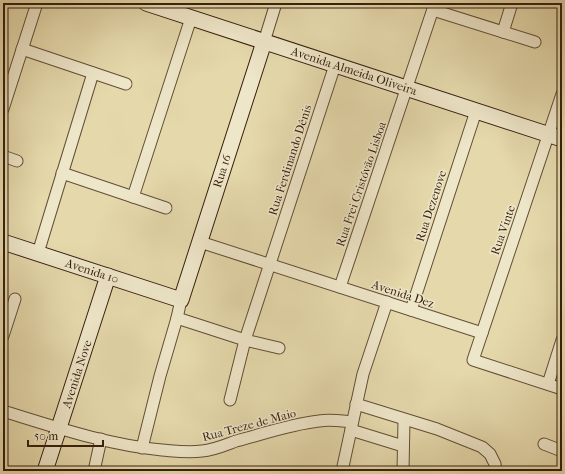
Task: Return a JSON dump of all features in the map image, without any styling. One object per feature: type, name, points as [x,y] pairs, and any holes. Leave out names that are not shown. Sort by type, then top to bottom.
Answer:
[{"type":"street","points":[[3,109],[37,3]]},
{"type":"street","name":"Avenida Almeida Oliveira","points":[[146,3],[555,137]]},
{"type":"street","points":[[264,42],[276,3]]},
{"type":"street","points":[[503,32],[512,3]]},
{"type":"street","points":[[434,6],[503,32],[535,42]]},
{"type":"street","name":"Rua Frei Cristóvão Lisboa","points":[[340,287],[434,6]]},
{"type":"street","points":[[133,197],[192,18]]},
{"type":"street","name":"Rua 16","points":[[181,300],[264,42]]},
{"type":"street","points":[[22,49],[126,84]]},
{"type":"street","name":"Rua Ferdinando Dênis","points":[[230,400],[245,340],[335,65]]},
{"type":"street","points":[[38,253],[93,73]]},
{"type":"street","name":"Rua Vinte","points":[[482,333],[555,137],[562,94]]},
{"type":"street","name":"Rua Dezenove","points":[[411,310],[476,111]]},
{"type":"street","points":[[3,156],[17,161]]},
{"type":"street","points":[[62,173],[166,208]]},
{"type":"street","name":"Avenida 10","points":[[3,242],[181,300]]},
{"type":"street","name":"Avenida Dez","points":[[200,242],[482,333]]},
{"type":"street","name":"Avenida Nove","points":[[45,471],[108,276]]},
{"type":"street","points":[[4,331],[15,299]]},
{"type":"street","points":[[142,448],[181,300]]},
{"type":"street","points":[[342,471],[363,374],[387,302]]},
{"type":"street","points":[[177,318],[245,340],[279,348]]},
{"type":"street","points":[[482,333],[473,360],[562,389]]},
{"type":"street","points":[[548,384],[562,340]]},
{"type":"street","points":[[356,404],[437,429],[482,447],[490,454],[495,464],[496,471]]},
{"type":"street","name":"Rua Treze de Maio","points":[[3,411],[59,428],[142,448],[187,452],[212,450],[288,427],[320,421],[337,420],[403,446]]},
{"type":"street","points":[[403,471],[404,420]]},
{"type":"street","points":[[94,471],[102,439]]},
{"type":"street","points":[[544,444],[562,451]]}]
